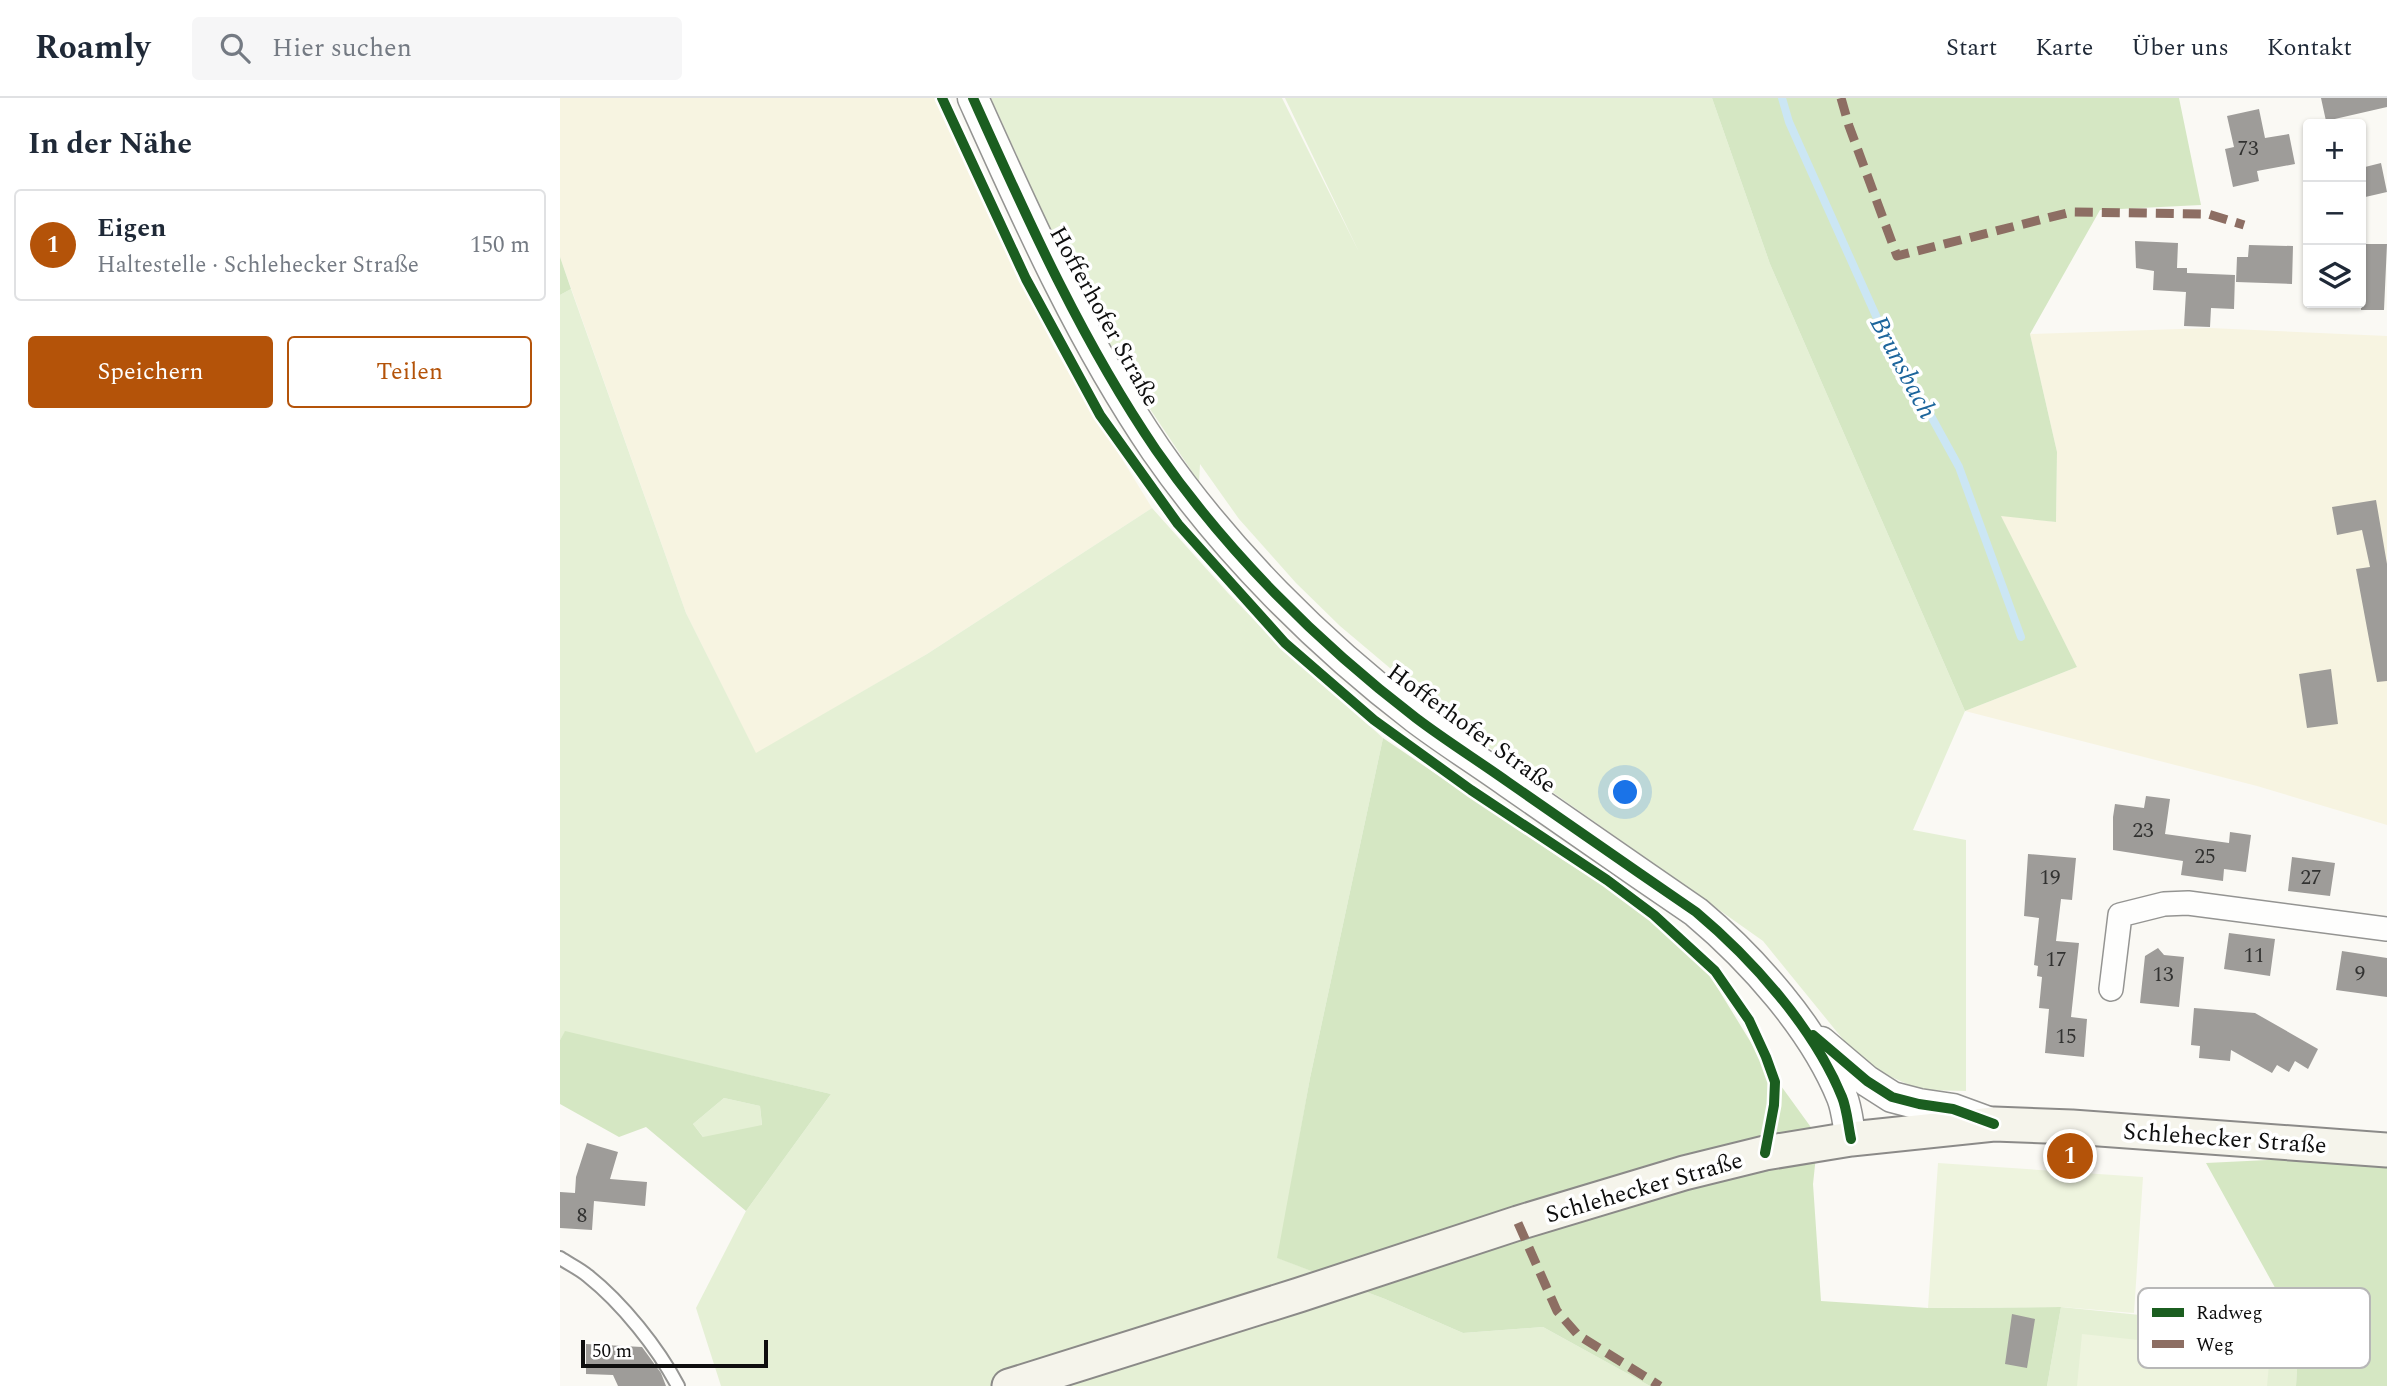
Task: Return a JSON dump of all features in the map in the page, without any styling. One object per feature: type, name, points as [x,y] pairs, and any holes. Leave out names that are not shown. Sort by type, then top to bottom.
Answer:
[{"type":"main road","name":"Schlehecker Straße","points":[[1009,1386],[1518,1223],[1684,1173],[1765,1153],[1851,1139],[1994,1124],[2150,1132],[2387,1150]]},
{"type":"street","name":"Hofferhofer Straße","points":[[973,98],[1064,293],[1131,411],[1185,488],[1250,565],[1329,645],[1416,718],[1696,912],[1715,928],[1765,978],[1799,1023],[1828,1068],[1843,1098],[1851,1139]]},
{"type":"street","points":[[2111,989],[2120,915],[2164,904],[2188,903],[2387,929]]},
{"type":"street","points":[[1799,1023],[1867,1081],[1892,1097],[1953,1109],[1994,1124]]},
{"type":"lane","points":[[560,1258],[588,1275],[625,1314],[663,1359],[678,1386]]},
{"type":"shaded area","points":[[560,98],[935,98],[1054,348],[1152,508],[927,654],[756,754],[686,613],[560,257]]},
{"type":"shaded area","points":[[2210,328],[2387,336],[2387,825],[2257,786],[1965,711],[2077,667],[2000,515],[2056,522],[2057,452],[2030,334]]},
{"type":"green space","points":[[991,98],[1282,98],[1359,252],[1285,98],[1712,98],[1770,264],[1965,711],[1913,830],[1966,840],[1966,1091],[1920,1090],[1863,1064],[1763,941],[1490,748],[1340,626],[1296,583],[1239,519],[1200,464],[1199,482],[1093,324]]},
{"type":"green space","points":[[1712,98],[2179,98],[2201,205],[2100,210],[2030,334],[2057,452],[2056,522],[2001,516],[2077,667],[1965,711],[1770,264]]},
{"type":"green space","points":[[560,257],[571,289],[560,295]]},
{"type":"green space","points":[[571,289],[686,613],[756,753],[927,654],[1152,508],[1267,633],[1383,738],[1310,1078],[1278,1258],[1385,1299],[1463,1333],[1543,1327],[1650,1386],[721,1386],[696,1308],[746,1211],[831,1094],[565,1032],[560,1040],[560,295]]},
{"type":"green space","points":[[1383,738],[1614,892],[1680,943],[1709,974],[1758,1054],[1818,1137],[1813,1184],[1821,1301],[1928,1308],[2061,1307],[2047,1386],[1650,1386],[1543,1327],[1463,1333],[1385,1299],[1277,1258],[1310,1078]]},
{"type":"green space","points":[[565,1031],[831,1094],[746,1211],[646,1127],[619,1137],[560,1104],[560,1040]],"holes":[[[724,1098],[760,1106],[762,1125],[703,1137],[693,1124]]]},
{"type":"green space","points":[[724,1098],[760,1106],[762,1126],[704,1138],[693,1124]]},
{"type":"green space","points":[[2387,1154],[2387,1386],[2296,1386],[2297,1368],[2370,1368],[2370,1288],[2275,1288],[2206,1163]]},
{"type":"green space","points":[[1938,1163],[2143,1177],[2134,1313],[2061,1307],[1928,1308]]},
{"type":"green space","points":[[2061,1307],[2138,1315],[2138,1368],[2297,1368],[2296,1386],[2047,1386]]},
{"type":"green space","points":[[2082,1334],[2138,1340],[2138,1368],[2269,1368],[2267,1386],[2077,1386]]},
{"type":"building","points":[[2321,98],[2387,98],[2387,107],[2326,119]]},
{"type":"building","points":[[2259,109],[2265,138],[2289,134],[2295,164],[2257,171],[2259,181],[2233,187],[2225,149],[2234,147],[2227,116]]},
{"type":"building","points":[[2381,163],[2387,192],[2366,197],[2366,167]]},
{"type":"building","points":[[2135,241],[2178,243],[2177,268],[2187,268],[2187,273],[2235,275],[2234,309],[2211,308],[2210,327],[2184,326],[2186,292],[2153,290],[2154,271],[2136,268]]},
{"type":"building","points":[[2366,244],[2387,244],[2384,310],[2361,310],[2366,308]]},
{"type":"building","points":[[2249,245],[2293,246],[2292,284],[2236,282],[2237,257],[2248,257]]},
{"type":"building","points":[[2376,500],[2387,564],[2387,681],[2377,682],[2356,569],[2370,567],[2362,530],[2337,535],[2332,507]]},
{"type":"building","points":[[2331,669],[2338,724],[2307,728],[2299,674]]},
{"type":"building","points":[[2146,796],[2170,799],[2165,834],[2229,843],[2230,832],[2251,835],[2246,872],[2224,869],[2223,881],[2181,875],[2183,861],[2113,850],[2115,804],[2144,808]]},
{"type":"building","points":[[2028,854],[2076,858],[2072,900],[2061,899],[2056,941],[2079,943],[2071,1017],[2087,1019],[2084,1057],[2045,1053],[2049,1009],[2039,1008],[2042,977],[2037,976],[2038,966],[2034,965],[2039,918],[2024,916]]},
{"type":"building","points":[[2292,857],[2335,863],[2330,896],[2288,891]]},
{"type":"building","points":[[2229,933],[2275,939],[2270,976],[2224,969]]},
{"type":"building","points":[[2158,948],[2164,955],[2184,957],[2179,1007],[2140,1003],[2145,956]]},
{"type":"building","points":[[2342,951],[2387,958],[2387,997],[2336,990]]},
{"type":"building","points":[[2194,1008],[2255,1013],[2318,1049],[2308,1069],[2295,1061],[2289,1072],[2277,1065],[2272,1073],[2231,1050],[2230,1061],[2199,1058],[2200,1046],[2191,1045]]},
{"type":"building","points":[[587,1143],[618,1152],[610,1179],[647,1182],[645,1206],[594,1201],[592,1230],[560,1228],[560,1192],[575,1193],[576,1177]]},
{"type":"building","points":[[2012,1314],[2035,1319],[2027,1368],[2005,1364]]},
{"type":"building","points":[[586,1344],[642,1347],[661,1373],[666,1386],[618,1386],[613,1375],[586,1374]]},
{"type":"waterway","name":"Brunsbach","points":[[1782,98],[1789,122],[1877,318],[1959,467],[2021,637]]},
{"type":"marked path","points":[[1841,98],[1897,256],[2071,212],[2208,214],[2244,225]]},
{"type":"marked path","points":[[1518,1223],[1557,1311],[1578,1335],[1660,1386]]},
{"type":"cycle path","points":[[942,98],[1026,279],[1100,415],[1178,524],[1285,643],[1374,720],[1471,790],[1607,880],[1654,915],[1715,971],[1749,1020],[1775,1082],[1774,1105],[1765,1153]]},
{"type":"cycle path","points":[[973,98],[1035,233],[1103,365],[1156,450],[1212,524],[1309,627],[1380,689],[1438,734],[1696,912],[1738,951],[1779,996],[1815,1046],[1842,1097],[1851,1139]]},
{"type":"cycle path","points":[[1813,1035],[1867,1081],[1892,1097],[1953,1109],[1994,1124]]},
{"type":"place","name":"Eigen","points":[[2070,1156]]}]
